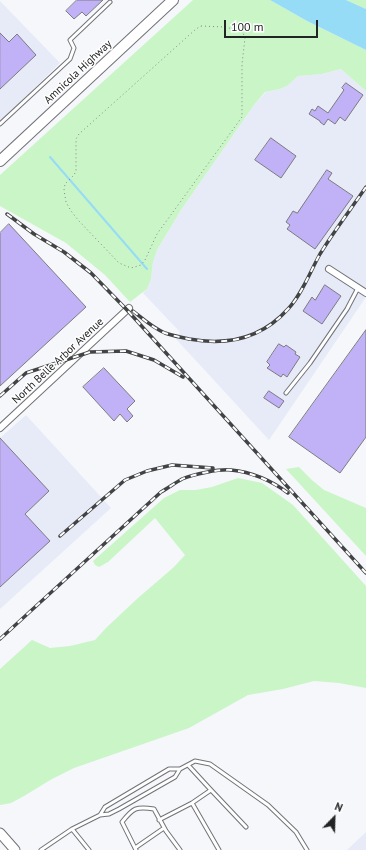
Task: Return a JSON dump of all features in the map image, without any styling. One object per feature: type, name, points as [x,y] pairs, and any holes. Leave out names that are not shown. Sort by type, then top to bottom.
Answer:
[{"type":"main road","name":"Amnicola Highway","points":[[0,161],[173,0]]},
{"type":"street","points":[[329,268],[366,293]]},
{"type":"street","name":"North Belle Arbor Avenue","points":[[0,428],[129,308]]},
{"type":"street","points":[[1,838],[15,850]]},
{"type":"lane","points":[[0,124],[70,60],[74,48],[70,40],[110,2]]},
{"type":"lane","points":[[286,393],[310,363],[347,309],[358,288]]},
{"type":"lane","points":[[100,815],[105,807],[169,769],[180,769],[195,761],[210,764],[268,805],[296,832],[307,850]]},
{"type":"lane","points":[[188,765],[246,826]]},
{"type":"lane","points":[[41,850],[72,829],[100,815],[109,814],[119,809],[175,777],[180,769]]},
{"type":"lane","points":[[159,820],[192,803],[211,790]]},
{"type":"lane","points":[[192,803],[219,850]]},
{"type":"lane","points":[[164,828],[136,849],[122,822],[130,811],[141,807],[154,809],[164,828],[180,850]]},
{"type":"lane","points":[[72,829],[89,850]]},
{"type":"path","points":[[201,26],[224,27],[238,30],[243,33],[245,38],[242,64],[242,116],[157,234],[145,260],[141,265],[131,268],[119,263],[78,220],[66,202],[64,190],[65,184],[76,171],[76,139],[79,134],[196,29],[201,26]]},
{"type":"shaded area","points":[[0,1],[60,63],[0,122]]},
{"type":"shaded area","points":[[341,69],[366,91],[366,297],[269,440],[176,339],[180,332],[143,293],[147,289],[151,279],[153,262],[157,250],[181,210],[254,105],[266,92],[287,86],[298,76],[322,74]]},
{"type":"shaded area","points":[[26,415],[111,508],[0,609],[0,438]]},
{"type":"shaded area","points":[[366,832],[366,850],[347,850]]},
{"type":"green space","points":[[193,0],[270,0],[307,21],[366,50],[366,91],[341,69],[322,74],[298,76],[287,86],[265,92],[254,105],[181,210],[157,250],[153,262],[151,279],[147,289],[130,302],[105,275],[66,243],[0,206],[0,175]]},
{"type":"green space","points":[[346,0],[366,0],[366,9]]},
{"type":"green space","points":[[299,467],[324,490],[366,508],[366,556],[286,469]]},
{"type":"green space","points":[[238,478],[262,483],[293,505],[366,586],[366,688],[339,683],[314,681],[283,689],[248,695],[189,728],[74,768],[11,803],[0,805],[0,669],[32,640],[50,648],[70,646],[95,640],[185,555],[155,518],[108,562],[99,567],[95,565],[93,561],[164,498],[180,490],[196,490],[212,487]]},
{"type":"water","points":[[270,0],[346,0],[366,9],[366,50],[307,21]]},
{"type":"building","points":[[77,0],[103,0],[86,16],[82,12],[74,19],[66,11]]},
{"type":"building","points":[[0,33],[9,42],[17,34],[36,55],[0,89]]},
{"type":"building","points":[[346,83],[363,95],[345,121],[340,117],[335,124],[328,119],[324,125],[309,114],[312,109],[315,111],[318,106],[328,113],[344,90],[342,88]]},
{"type":"building","points":[[271,138],[296,156],[281,178],[255,160]]},
{"type":"building","points":[[327,170],[332,173],[328,179],[353,196],[315,249],[287,229],[290,225],[286,222],[293,211],[297,213]]},
{"type":"building","points":[[9,224],[86,307],[0,386],[0,233]]},
{"type":"building","points":[[325,285],[341,296],[322,324],[303,311],[312,297],[315,300]]},
{"type":"building","points":[[366,330],[366,437],[340,473],[289,437]]},
{"type":"building","points":[[279,344],[284,347],[286,345],[300,357],[287,377],[283,374],[281,377],[267,368],[270,365],[267,362]]},
{"type":"building","points":[[104,368],[135,401],[127,409],[133,416],[127,422],[120,414],[114,421],[83,387]]},
{"type":"building","points":[[269,391],[284,401],[279,408],[264,398]]},
{"type":"building","points":[[0,438],[49,491],[25,514],[50,541],[0,587]]},
{"type":"waterway","points":[[50,157],[147,269]]},
{"type":"railway","points":[[133,311],[161,331],[174,336],[189,339],[217,341],[243,338],[255,334],[278,319],[293,303],[302,290],[325,245],[366,187]]},
{"type":"railway","points":[[7,214],[34,234],[64,252],[91,273],[127,310],[366,573]]},
{"type":"railway","points":[[0,396],[26,373],[90,352],[126,351],[154,360],[183,377]]},
{"type":"railway","points":[[60,536],[125,480],[147,471],[172,465],[213,468]]},
{"type":"railway","points":[[0,639],[161,492],[182,479],[206,472],[231,470],[261,478],[288,493]]}]
